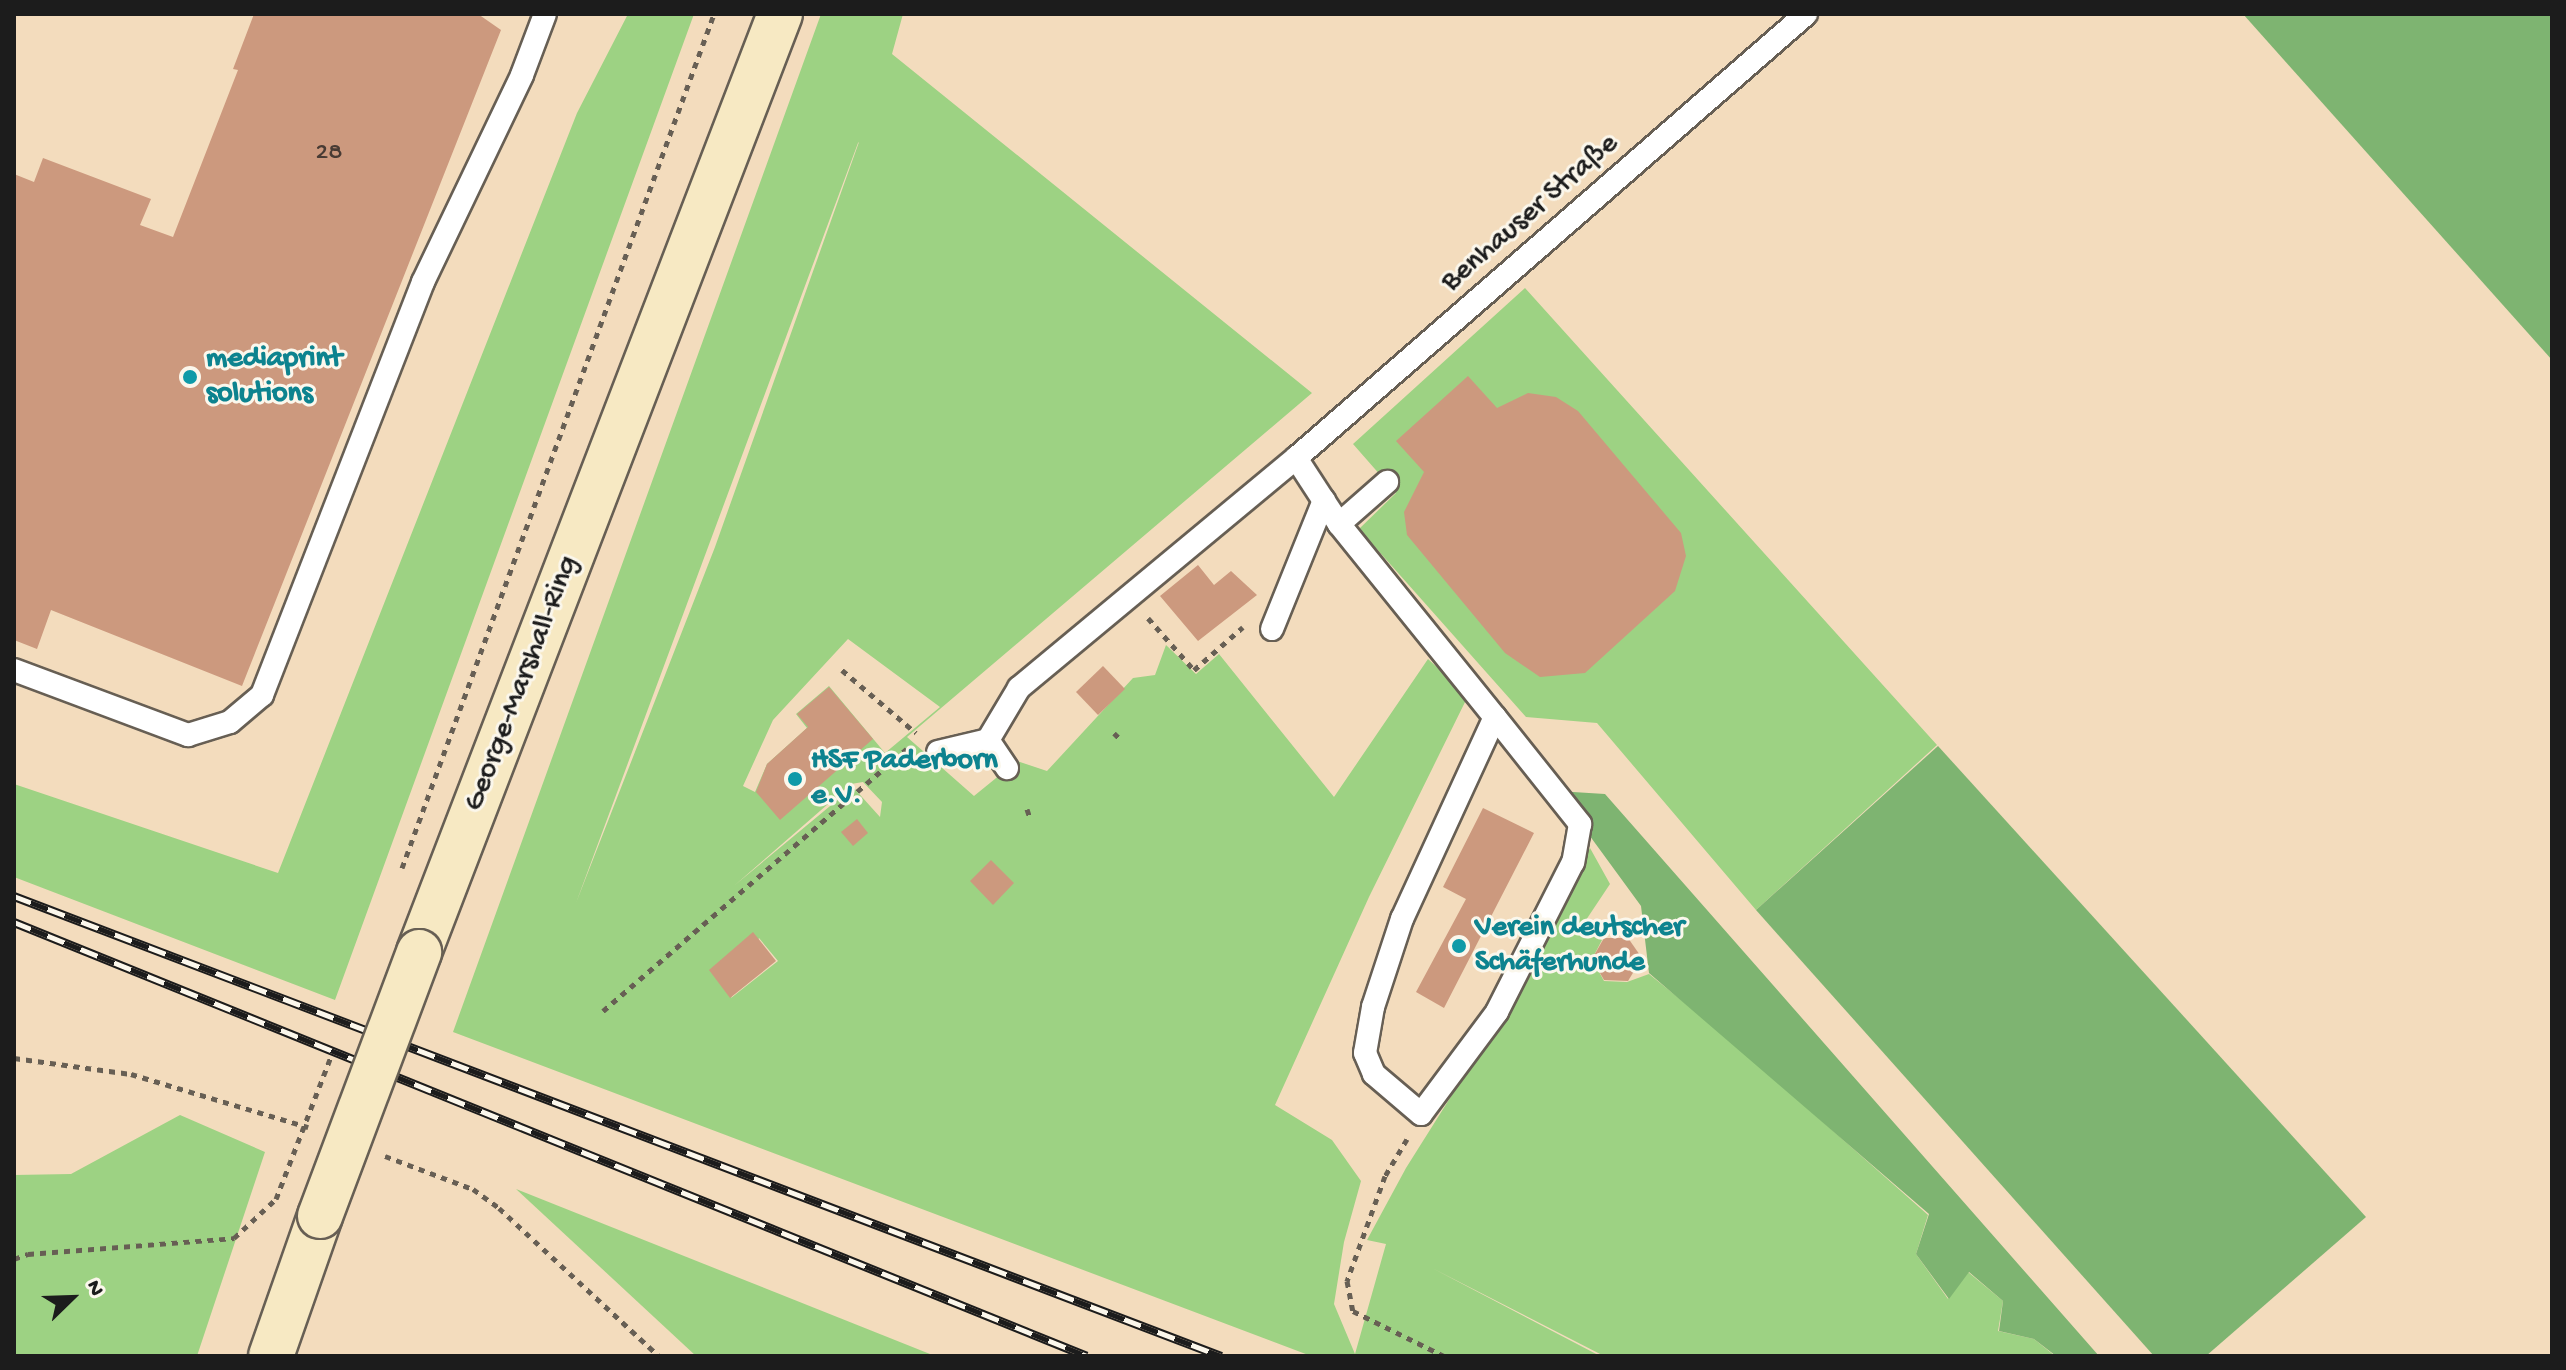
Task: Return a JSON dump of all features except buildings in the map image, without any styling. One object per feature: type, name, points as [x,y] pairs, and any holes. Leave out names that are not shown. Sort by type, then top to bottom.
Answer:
[{"type":"main road","name":"George-Marshall-Ring","points":[[271,1356],[419,952],[780,14]]},
{"type":"lane","points":[[14,670],[188,735],[230,722],[262,695],[423,282],[522,75],[545,14]]},
{"type":"lane","name":"Benhauser Straße","points":[[988,740],[1019,688],[1296,458],[1806,14]]},
{"type":"lane","points":[[1296,458],[1339,524],[1495,717],[1580,824],[1573,862],[1497,1012],[1421,1114],[1374,1074],[1365,1053],[1373,1007],[1402,919],[1495,717]]},
{"type":"lane","points":[[1339,524],[1387,482]]},
{"type":"lane","points":[[1274,623],[1324,500]]},
{"type":"lane","points":[[938,752],[988,740],[1007,768]]},
{"type":"path","points":[[399,877],[714,14]]},
{"type":"path","points":[[1129,596],[1194,670],[1259,613],[1274,623]]},
{"type":"path","points":[[842,670],[938,752]]},
{"type":"path","points":[[1114,733],[1121,740]]},
{"type":"path","points":[[603,1011],[914,744]]},
{"type":"path","points":[[1027,809],[1030,818]]},
{"type":"path","points":[[14,1259],[28,1254],[234,1238],[276,1199],[338,1038]]},
{"type":"path","points":[[1421,1114],[1385,1176],[1347,1281],[1353,1311],[1444,1356]]},
{"type":"path","points":[[567,1267],[659,1356]]},
{"type":"green space","points":[[628,14],[694,14],[335,1000],[14,877],[14,784],[278,873],[577,113]]},
{"type":"green space","points":[[821,14],[903,14],[892,54],[1312,393],[907,737],[974,796],[1017,761],[1047,771],[1133,678],[1155,675],[1166,645],[1196,674],[1219,654],[1334,797],[1428,659],[1468,696],[1369,897],[1275,1105],[1332,1140],[1361,1181],[1344,1242],[1334,1304],[1355,1354],[1386,1244],[1367,1240],[1406,1168],[1518,990],[1590,848],[1610,884],[1582,926],[1602,940],[1592,959],[1604,981],[1627,982],[1649,974],[1728,1038],[1928,1215],[1916,1254],[1948,1299],[1968,1272],[2003,1301],[1998,1331],[2034,1339],[2055,1356],[1604,1356],[1432,1268],[1600,1356],[1311,1356],[453,1032]],"holes":[[[859,142],[715,547],[576,903]],[[848,639],[940,707],[885,753],[829,686],[796,714],[807,728],[767,764],[755,792],[743,786],[773,720]],[[863,782],[882,802],[880,817],[853,787],[735,885],[851,784]],[[759,938],[778,961],[731,998]]]},
{"type":"green space","points":[[2243,14],[2552,14],[2552,360]]},
{"type":"green space","points":[[1525,288],[1937,745],[1756,910],[1597,723],[1526,717],[1359,529],[1396,493],[1353,444]]},
{"type":"green space","points":[[1938,746],[2366,1217],[2206,1356],[2154,1356],[1756,910]]},
{"type":"green space","points":[[1557,791],[1605,794],[2099,1356],[2056,1356],[2034,1339],[1999,1331],[2003,1301],[1969,1272],[1949,1299],[1916,1254],[1929,1214],[1649,973],[1641,906]]},
{"type":"green space","points":[[180,1115],[265,1152],[197,1356],[14,1356],[14,1175],[71,1174]]},
{"type":"green space","points":[[516,1189],[935,1356],[696,1356]]},
{"type":"railway","points":[[14,896],[1221,1356]]},
{"type":"railway","points":[[14,922],[1087,1356]]},
{"type":"place","name":"mediaprint solutions","points":[[190,377]]},
{"type":"place","name":"HSF Paderborn e.V.","points":[[795,779]]},
{"type":"place","name":"Verein deutscher Schäferhunde","points":[[1459,946]]}]
